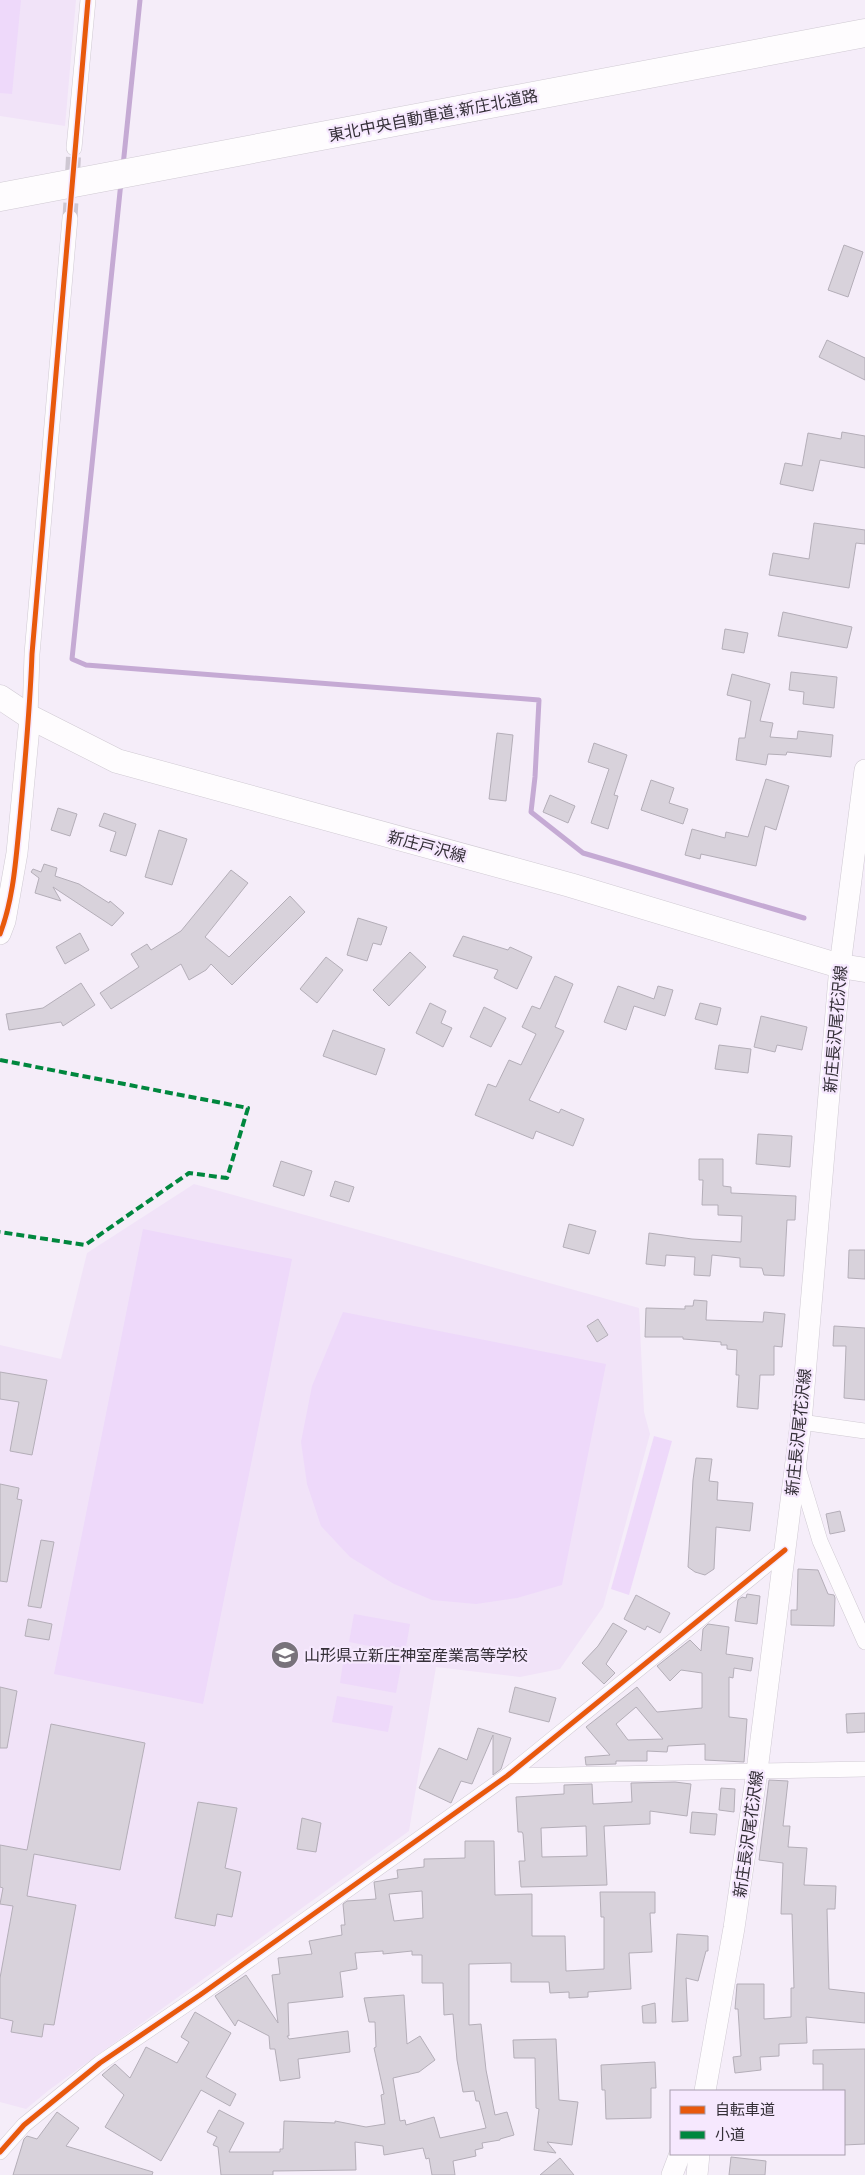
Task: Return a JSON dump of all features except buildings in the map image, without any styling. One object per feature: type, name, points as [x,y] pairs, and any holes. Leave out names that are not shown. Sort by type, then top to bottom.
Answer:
[{"type":"highway","name":"東北中央自動車道;新庄北道路","points":[[0,197],[865,33]]},
{"type":"main road","name":"新庄戸沢線","points":[[0,697],[30,717],[117,761],[570,885],[840,966],[865,970]]},
{"type":"main road","points":[[0,934],[5,921],[17,853],[30,717]]},
{"type":"main road","name":"新庄長沢尾花沢線","points":[[705,2090],[734,1928],[757,1772],[785,1550],[800,1422],[840,966],[865,770]]},
{"type":"main road","points":[[672,2175],[680,2155]]},
{"type":"main road","points":[[697,2175],[699,2155]]},
{"type":"street","points":[[74,148],[88,0]]},
{"type":"street","points":[[30,717],[32,654],[70,218]]},
{"type":"street","points":[[800,1422],[865,1431]]},
{"type":"street","points":[[795,1454],[802,1485],[820,1541],[865,1642]]},
{"type":"street","points":[[0,2152],[24,2125],[100,2063],[200,1996],[507,1776],[785,1550]]},
{"type":"street","points":[[507,1776],[865,1769]]},
{"type":"shaded area","points":[[0,0],[76,0],[65,126],[0,116]]},
{"type":"shaded area","points":[[0,0],[21,0],[12,94],[0,93]]},
{"type":"shaded area","name":"山形県立新庄神室産業高等学校","points":[[194,1184],[639,1308],[644,1412],[650,1434],[603,1607],[560,1669],[520,1677],[436,1667],[409,1831],[49,2090],[26,2109],[0,2102],[0,1345],[61,1359],[87,1253]]},
{"type":"shaded area","points":[[143,1229],[292,1259],[203,1704],[54,1674]]},
{"type":"shaded area","points":[[343,1312],[606,1364],[562,1585],[517,1598],[476,1604],[432,1600],[394,1584],[350,1557],[321,1526],[307,1484],[301,1442],[312,1386]]},
{"type":"shaded area","points":[[654,1436],[672,1441],[629,1595],[611,1589]]},
{"type":"shaded area","points":[[354,1614],[410,1624],[405,1653],[349,1642]]},
{"type":"shaded area","points":[[344,1656],[401,1666],[396,1693],[340,1683]]},
{"type":"shaded area","points":[[337,1696],[393,1706],[388,1732],[332,1722]]},
{"type":"waterway","points":[[123,166],[140,0]]},
{"type":"waterway","points":[[121,182],[72,659],[86,665],[539,700],[531,812],[583,853],[804,918]]},
{"type":"tunnel","points":[[70,218],[74,148]]},
{"type":"marked path","points":[[0,1060],[248,1108],[227,1178],[189,1173],[85,1245],[0,1232]]},
{"type":"cycle path","points":[[0,934],[5,920],[16,862],[88,0]]},
{"type":"cycle path","points":[[0,2152],[24,2125],[100,2063],[200,1995],[507,1776],[785,1550]]},
{"type":"place","name":"山形県立新庄神室産業高等学校","points":[[285,1655]]}]
